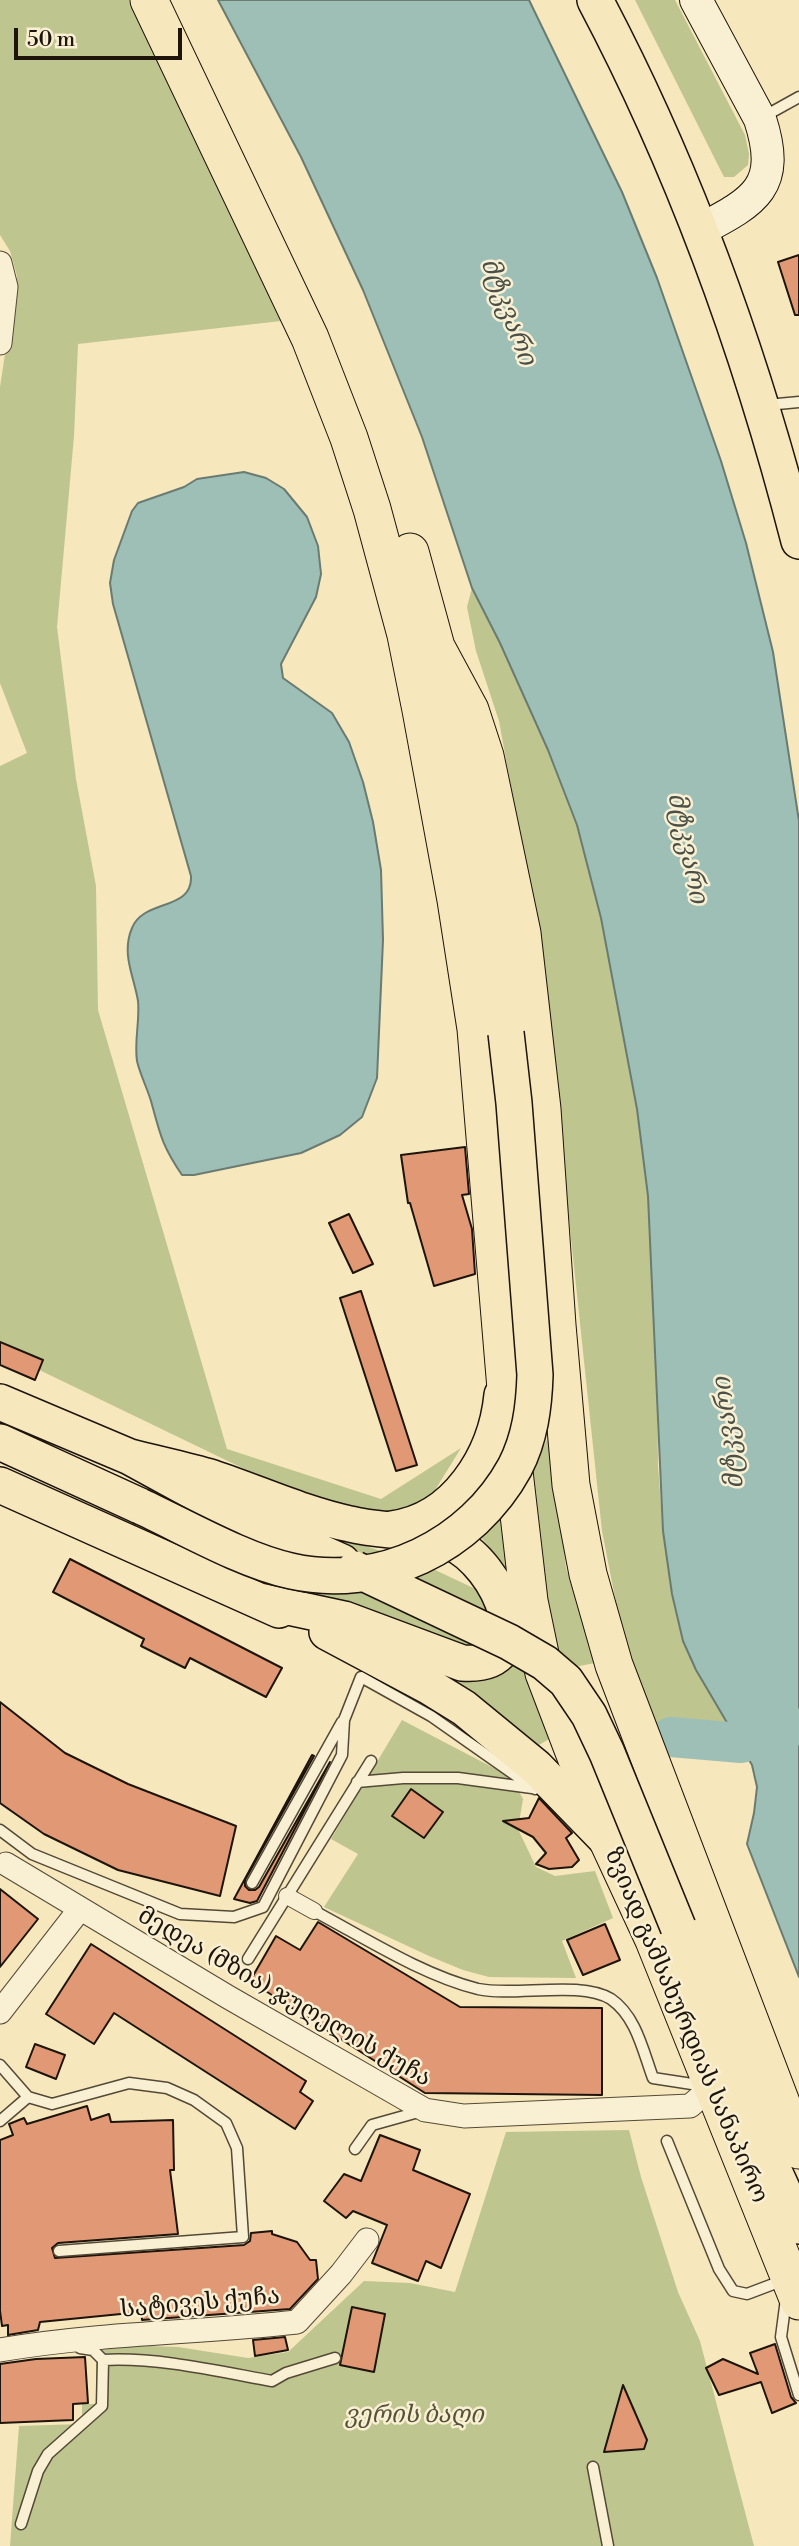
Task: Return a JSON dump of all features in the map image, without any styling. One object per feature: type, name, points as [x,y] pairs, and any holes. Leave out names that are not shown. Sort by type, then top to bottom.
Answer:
[{"type":"highway","name":"ზვიად გამსახურდიას სანაპირო","points":[[149,0],[310,338],[349,438],[391,576],[421,709],[469,981],[477,1042],[504,1377],[524,1562],[537,1647],[556,1708],[608,1841],[654,1940],[794,2290]]},
{"type":"highway","points":[[176,0],[325,312],[356,385],[386,469],[436,647],[470,710],[485,756],[522,933],[542,1108],[571,1485],[588,1574],[614,1665],[799,2150]]},
{"type":"main road","points":[[595,0],[650,112],[700,230],[760,405],[797,524]]},
{"type":"main road","points":[[696,0],[760,118],[765,134],[766,163],[760,189],[751,200],[700,230]]},
{"type":"main road","points":[[0,1442],[274,1567],[308,1574],[337,1576],[373,1573],[414,1560],[432,1551],[466,1527],[497,1496],[516,1465],[534,1404],[535,1375],[514,1103],[484,895],[436,647]]},
{"type":"main road","points":[[382,1530],[409,1527],[429,1518],[473,1479],[491,1444],[500,1412],[504,1377]]},
{"type":"main road","points":[[0,1402],[130,1457],[211,1478],[349,1524],[423,1535],[452,1543],[472,1556],[495,1583],[507,1614],[505,1639],[499,1654],[485,1662],[462,1663],[344,1619],[260,1601]]},
{"type":"main road","name":"ზვიად გამსახურდიას სანაპირო","points":[[130,1457],[236,1515],[509,1642],[545,1663],[566,1681],[589,1715],[607,1753],[774,2171],[799,2226]]},
{"type":"main road","points":[[0,1485],[335,1636],[430,1687],[500,1736],[544,1786],[608,1841]]},
{"type":"street","points":[[0,263],[6,287],[0,343]]},
{"type":"street","name":"მედეა (მზია) ჯუღელის ქუჩა","points":[[3,1862],[425,2110],[464,2116],[690,2106],[712,2087]]},
{"type":"street","points":[[288,1896],[314,1911]]},
{"type":"street","points":[[0,2012],[80,1909]]},
{"type":"street","name":"სატივეს ქუჩა","points":[[0,2350],[46,2342],[297,2322],[341,2274],[367,2240]]},
{"type":"lane","points":[[760,118],[799,97]]},
{"type":"lane","points":[[760,405],[799,402]]},
{"type":"lane","points":[[252,1883],[344,1720],[361,1677],[431,1716],[544,1786]]},
{"type":"lane","points":[[0,1830],[32,1854],[180,1914],[234,1917],[263,1907],[342,1755],[344,1720]]},
{"type":"lane","points":[[248,1959],[371,1760]]},
{"type":"lane","points":[[357,1782],[403,1778],[458,1778],[544,1786]]},
{"type":"lane","points":[[314,1911],[450,1980],[481,1989],[577,1991],[610,1998],[632,2020],[653,2078],[712,2087]]},
{"type":"lane","points":[[0,2065],[28,2097],[52,2104],[129,2083],[167,2088],[194,2100],[226,2123],[237,2148],[243,2237],[59,2251]]},
{"type":"lane","points":[[0,2121],[28,2097]]},
{"type":"lane","points":[[355,2150],[372,2125],[425,2110]]},
{"type":"lane","points":[[667,2141],[719,2269],[733,2291],[747,2294],[794,2290],[781,2337],[799,2395]]},
{"type":"lane","points":[[21,2524],[38,2471],[48,2454],[102,2406],[103,2360],[93,2350],[46,2342]]},
{"type":"lane","points":[[103,2360],[118,2359],[193,2367],[272,2381],[286,2373],[335,2358]]},
{"type":"lane","points":[[593,2467],[608,2546]]},
{"type":"green space","points":[[0,0],[129,0],[201,146],[281,321],[78,344],[74,436],[57,627],[76,779],[96,886],[98,1010],[227,1449],[381,1499],[461,1448],[432,1495],[404,1511],[358,1513],[292,1492],[0,1351],[0,766],[27,753],[0,683],[0,387],[17,276],[10,251],[0,235]]},
{"type":"green space","points":[[635,0],[675,0],[745,135],[748,165],[734,177],[724,177]]},
{"type":"green space","points":[[472,588],[548,750],[577,825],[601,918],[637,1109],[648,1196],[657,1378],[658,1466],[672,1594],[683,1641],[696,1671],[731,1729],[721,1733],[656,1724],[643,1704],[619,1618],[602,1531],[540,945],[499,721],[476,651],[467,607]]},
{"type":"green space","points":[[550,1433],[566,1568],[595,1663],[574,1667],[557,1648],[536,1546],[530,1475]]},
{"type":"green space","points":[[501,1449],[510,1588],[491,1550],[469,1522]]},
{"type":"green space","points":[[282,1517],[433,1569],[484,1593],[500,1618],[480,1649],[435,1644],[286,1582],[360,1593],[402,1579]]},
{"type":"green space","points":[[517,1628],[559,1733],[539,1745],[417,1668],[448,1677],[478,1677]]},
{"type":"green space","points":[[402,1720],[511,1777],[523,1799],[518,1829],[536,1867],[555,1876],[595,1871],[613,1918],[562,1941],[576,1978],[489,1977],[463,1970],[324,1907],[358,1854],[331,1839]]},
{"type":"green space","name":"ვერის ბაღი","points":[[629,2130],[641,2177],[678,2292],[700,2341],[754,2546],[10,2546],[19,2426],[82,2424],[82,2404],[96,2404],[96,2344],[178,2347],[248,2358],[288,2352],[364,2281],[410,2283],[455,2292],[506,2132]]},
{"type":"water","name":"მტკვარი","points":[[218,0],[529,0],[622,192],[657,278],[721,461],[746,543],[773,652],[799,821],[799,1977],[747,1844],[757,1787],[752,1765],[696,1670],[683,1641],[672,1594],[663,1531],[648,1196],[637,1109],[601,918],[577,825],[548,750],[472,588],[422,437],[363,290],[301,157]]},
{"type":"water","points":[[244,472],[266,478],[284,489],[307,517],[318,546],[321,574],[316,597],[281,664],[283,678],[332,713],[349,742],[373,822],[381,870],[383,940],[377,1078],[362,1117],[340,1135],[301,1153],[194,1175],[182,1175],[162,1140],[137,1061],[138,1001],[129,965],[128,947],[132,928],[138,919],[184,895],[191,876],[113,604],[110,583],[114,560],[132,511],[138,503],[184,487],[197,479]]},
{"type":"building","points":[[799,255],[799,315],[795,315],[778,262]]},
{"type":"building","points":[[465,1147],[469,1194],[462,1195],[472,1229],[475,1274],[434,1286],[408,1203],[401,1155]]},
{"type":"building","points":[[349,1214],[373,1264],[353,1273],[329,1223]]},
{"type":"building","points":[[361,1291],[417,1465],[396,1471],[340,1298]]},
{"type":"building","points":[[0,1342],[43,1360],[35,1380],[0,1365]]},
{"type":"building","points":[[70,1559],[282,1668],[266,1697],[190,1658],[185,1668],[141,1646],[144,1639],[53,1592]]},
{"type":"building","points":[[0,1702],[65,1753],[128,1784],[236,1826],[220,1896],[118,1870],[44,1834],[0,1803]]},
{"type":"building","points":[[312,1755],[314,1756],[245,1880],[245,1886],[249,1890],[259,1887],[330,1762],[257,1901],[250,1903],[234,1899]]},
{"type":"building","points":[[411,1789],[443,1812],[424,1838],[392,1816]]},
{"type":"building","points":[[539,1798],[572,1833],[566,1838],[579,1860],[572,1867],[549,1869],[536,1864],[546,1853],[533,1837],[503,1821],[529,1818]]},
{"type":"building","points":[[0,1889],[38,1919],[0,1967]]},
{"type":"building","points":[[318,1922],[460,2007],[602,2008],[602,2095],[425,2093],[250,1981],[276,1936],[300,1950]]},
{"type":"building","points":[[605,1924],[620,1960],[583,1975],[567,1940]]},
{"type":"building","points":[[91,1944],[306,2081],[300,2092],[313,2101],[295,2129],[114,2013],[94,2044],[46,2014]]},
{"type":"building","points":[[35,2044],[65,2055],[56,2079],[26,2067]]},
{"type":"building","points":[[87,2106],[91,2120],[109,2114],[111,2122],[173,2120],[174,2170],[170,2170],[178,2234],[58,2243],[52,2248],[55,2258],[244,2245],[250,2241],[251,2233],[272,2231],[272,2234],[297,2242],[310,2260],[316,2260],[318,2279],[290,2309],[142,2320],[141,2312],[40,2322],[38,2330],[8,2335],[8,2325],[2,2326],[0,2311],[0,2140],[13,2135],[9,2124],[24,2118],[27,2124]]},
{"type":"building","points":[[380,2135],[420,2150],[413,2170],[470,2194],[441,2268],[426,2261],[418,2281],[372,2263],[387,2225],[353,2211],[346,2218],[324,2201],[344,2174],[361,2181]]},
{"type":"building","points":[[352,2307],[385,2314],[374,2372],[340,2365]]},
{"type":"building","points":[[285,2337],[288,2350],[255,2356],[253,2340]]},
{"type":"building","points":[[775,2344],[791,2397],[796,2403],[772,2413],[761,2382],[719,2395],[706,2368],[723,2359],[758,2374],[750,2353]]},
{"type":"building","points":[[85,2357],[88,2403],[73,2404],[73,2420],[0,2423],[0,2364]]},
{"type":"building","points":[[623,2385],[647,2440],[644,2449],[604,2452]]},
{"type":"waterway","points":[[671,1737],[741,1743],[791,1727]]}]
